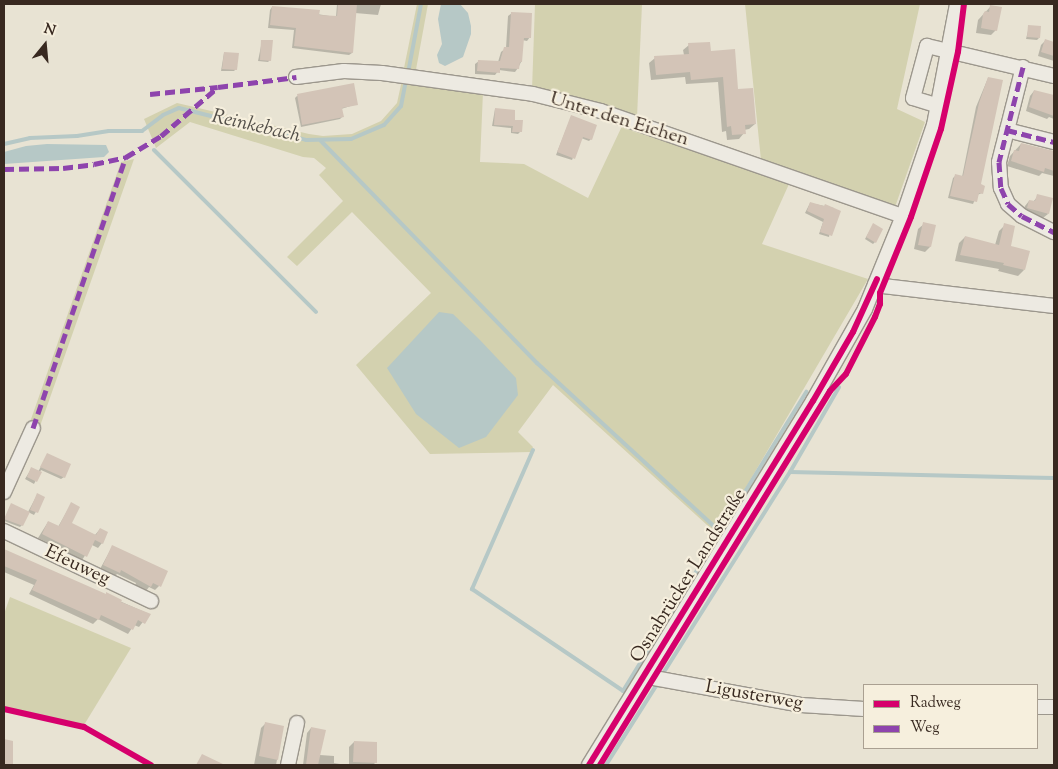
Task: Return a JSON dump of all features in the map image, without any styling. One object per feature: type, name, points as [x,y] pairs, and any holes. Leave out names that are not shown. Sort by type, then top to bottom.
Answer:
[{"type":"street","name":"Osnabrücker Landstraße","points":[[589,765],[813,401],[853,332],[875,285],[902,216],[939,106],[957,4]]},
{"type":"street","points":[[939,106],[913,98],[927,46],[1054,76]]},
{"type":"street","points":[[1022,67],[999,162],[999,175],[1008,204],[1022,216],[1054,232]]},
{"type":"street","name":"Unter den Eichen","points":[[296,77],[344,70],[533,94],[601,111],[902,216]]},
{"type":"street","points":[[1007,130],[1054,142]]},
{"type":"street","points":[[875,285],[1054,306]]},
{"type":"street","points":[[4,492],[33,428]]},
{"type":"street","name":"Efeuweg","points":[[4,531],[151,601]]},
{"type":"street","name":"Ligusterweg","points":[[646,674],[654,678],[801,705],[863,709]]},
{"type":"street","points":[[1038,707],[1054,707]]},
{"type":"street","points":[[288,765],[297,723]]},
{"type":"shaded area","points":[[417,4],[428,4],[415,75],[403,73]]},
{"type":"shaded area","points":[[441,4],[460,4],[468,13],[471,26],[471,34],[463,57],[445,66],[439,63],[437,55],[442,44],[438,19]]},
{"type":"shaded area","points":[[535,4],[642,4],[637,117],[532,90]]},
{"type":"shaded area","points":[[745,4],[920,4],[897,109],[925,122],[895,207],[761,160]]},
{"type":"shaded area","points":[[402,80],[483,92],[480,162],[524,164],[588,198],[623,124],[789,184],[762,244],[868,279],[718,535],[553,385],[518,432],[533,447],[531,452],[430,454],[356,365],[431,293],[352,212],[297,266],[287,257],[343,201],[319,175],[326,168],[314,158],[303,157],[190,122],[156,148],[144,119],[177,103],[309,134],[323,136],[352,134],[381,121],[397,103]]},
{"type":"shaded area","points":[[47,144],[106,145],[109,152],[104,157],[4,164],[4,152],[26,146]]},
{"type":"shaded area","points":[[134,159],[39,429],[29,425],[121,162]]},
{"type":"shaded area","points":[[439,312],[453,314],[516,378],[518,395],[486,437],[459,448],[416,414],[387,368]]},
{"type":"shaded area","points":[[10,597],[131,648],[84,725],[4,707],[4,614]]},
{"type":"building","points":[[338,4],[357,4],[353,53],[294,46],[296,28],[270,25],[272,6],[320,10],[319,15],[337,16]]},
{"type":"building","points":[[990,5],[1002,7],[997,31],[981,28],[983,14],[985,11],[989,12]]},
{"type":"building","points":[[511,12],[532,13],[531,38],[524,38],[522,62],[520,62],[519,69],[500,68],[500,73],[477,71],[478,60],[500,61],[504,47],[509,47]]},
{"type":"building","points":[[1028,25],[1041,26],[1040,38],[1027,37]]},
{"type":"building","points":[[1045,39],[1054,42],[1054,56],[1041,52]]},
{"type":"building","points":[[261,40],[273,40],[271,61],[260,60]]},
{"type":"building","points":[[710,42],[711,51],[735,49],[738,89],[753,88],[756,124],[745,125],[746,134],[732,135],[731,126],[727,127],[723,77],[691,80],[690,72],[656,75],[654,56],[689,54],[688,43]]},
{"type":"building","points":[[224,52],[239,53],[237,70],[222,69]]},
{"type":"building","points":[[988,77],[1003,80],[981,184],[985,186],[983,194],[979,193],[977,202],[950,196],[955,174],[963,176],[979,103]]},
{"type":"building","points":[[354,83],[358,105],[342,108],[344,117],[302,125],[297,94]]},
{"type":"building","points":[[1034,90],[1054,95],[1054,116],[1029,107]]},
{"type":"building","points":[[495,108],[515,110],[515,120],[523,120],[522,132],[512,132],[513,126],[494,125]]},
{"type":"building","points":[[571,115],[597,125],[592,140],[583,137],[575,159],[557,152]]},
{"type":"building","points":[[1021,143],[1054,151],[1054,171],[1045,168],[1044,172],[1011,161],[1014,150],[1019,151]]},
{"type":"building","points":[[1037,194],[1053,198],[1049,214],[1027,208],[1029,200],[1035,201]]},
{"type":"building","points":[[810,202],[824,206],[825,204],[841,211],[832,236],[820,232],[824,219],[807,211]]},
{"type":"building","points":[[923,222],[936,225],[931,247],[918,245]]},
{"type":"building","points":[[873,223],[883,229],[876,243],[866,237]]},
{"type":"building","points":[[1004,223],[1015,226],[1011,246],[1030,251],[1025,270],[1003,265],[1004,263],[960,255],[965,236],[999,245]]},
{"type":"building","points":[[47,453],[71,464],[65,478],[40,467]]},
{"type":"building","points":[[31,467],[42,472],[37,482],[27,477]]},
{"type":"building","points":[[37,493],[45,497],[38,513],[30,510]]},
{"type":"building","points":[[71,502],[80,507],[72,523],[96,535],[100,528],[108,532],[103,544],[95,540],[87,557],[42,534],[48,521],[59,526]]},
{"type":"building","points":[[11,503],[30,512],[23,526],[4,519]]},
{"type":"building","points":[[112,545],[168,571],[161,587],[153,583],[151,587],[121,570],[120,573],[103,565]]},
{"type":"building","points":[[4,549],[106,594],[106,592],[122,600],[121,602],[151,614],[145,624],[138,620],[133,630],[101,615],[99,620],[32,590],[37,580],[4,566]]},
{"type":"building","points":[[265,722],[284,726],[278,760],[259,756]]},
{"type":"building","points":[[311,727],[326,730],[318,765],[306,765]]},
{"type":"building","points":[[4,739],[13,741],[13,765],[4,765]]},
{"type":"building","points":[[354,741],[377,742],[377,763],[353,762]]},
{"type":"building","points":[[202,754],[225,765],[196,765]]},
{"type":"waterway","name":"Reinkebach","points":[[408,73],[421,4]]},
{"type":"waterway","name":"Reinkebach","points":[[4,144],[30,138],[77,136],[109,131],[142,131],[163,115],[179,108],[306,140],[351,139],[384,125],[401,106],[406,80]]},
{"type":"waterway","points":[[321,141],[537,363],[721,533]]},
{"type":"waterway","points":[[154,150],[316,312]]},
{"type":"waterway","points":[[664,672],[790,472],[839,387]]},
{"type":"waterway","points":[[533,450],[472,589],[623,691],[806,392]]},
{"type":"waterway","points":[[790,472],[1054,478]]},
{"type":"waterway","points":[[606,765],[656,686],[661,685]]},
{"type":"marked path","points":[[1023,67],[999,162],[1001,188],[1008,204],[1022,216],[1054,232]]},
{"type":"marked path","points":[[4,169],[63,168],[126,157],[161,136],[218,87],[296,77]]},
{"type":"marked path","points":[[150,94],[218,87]]},
{"type":"marked path","points":[[1007,130],[1054,142]]},
{"type":"marked path","points":[[33,428],[126,157]]},
{"type":"cycle path","points":[[600,765],[830,391],[846,374],[875,317],[880,304],[880,293],[911,217],[941,129],[958,52],[964,4]]},
{"type":"cycle path","points":[[589,765],[813,401],[853,332],[877,279]]},
{"type":"cycle path","points":[[4,709],[84,727],[151,765]]}]
